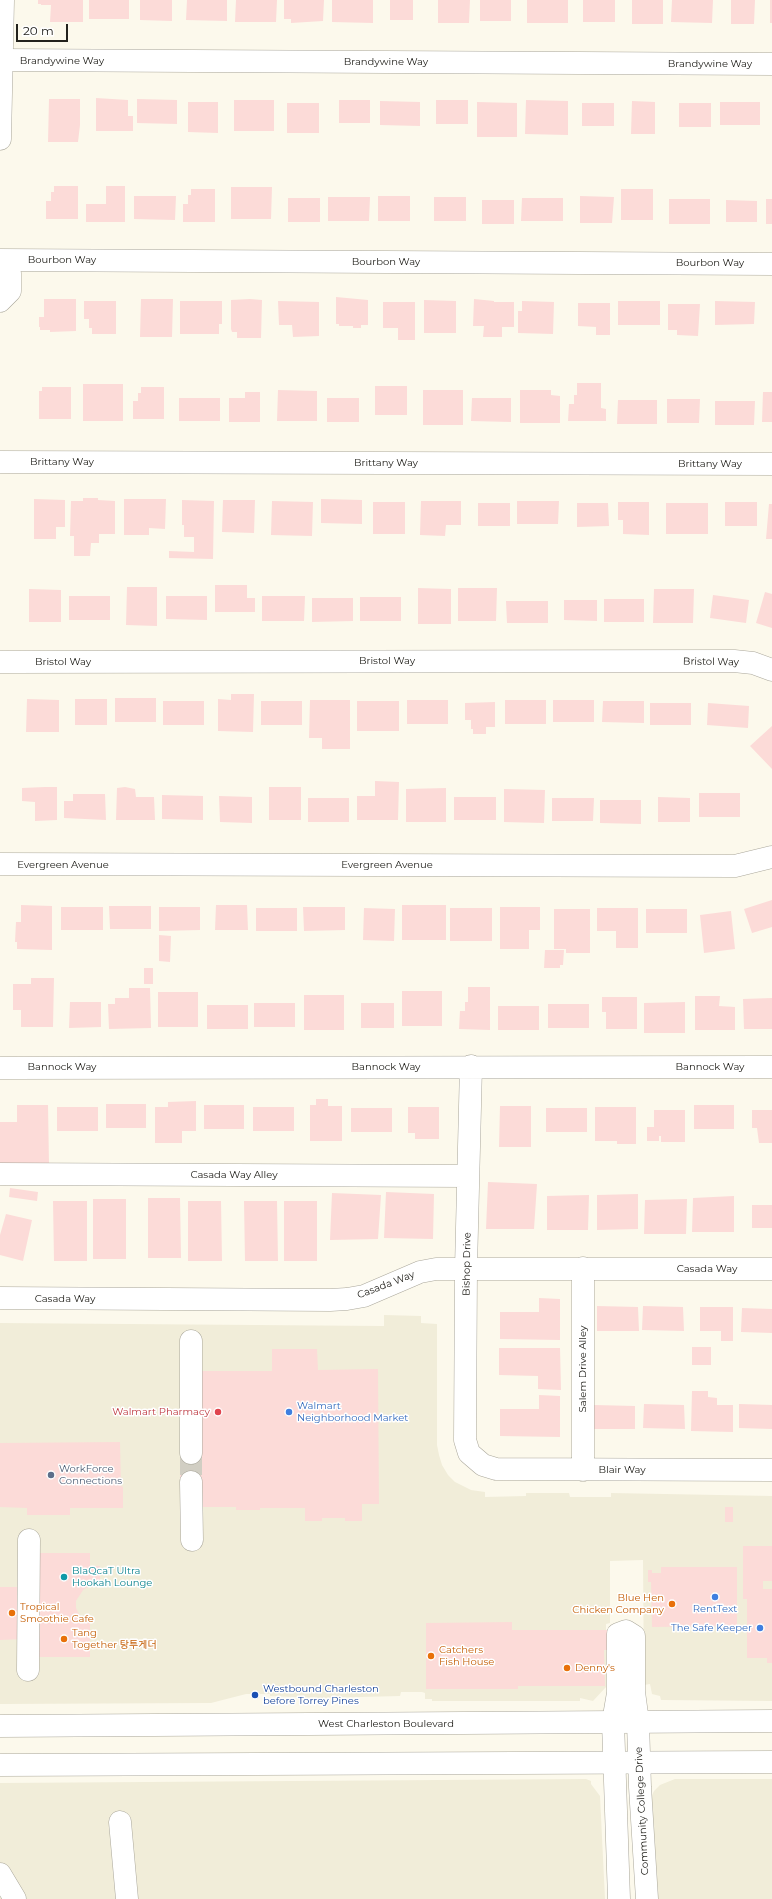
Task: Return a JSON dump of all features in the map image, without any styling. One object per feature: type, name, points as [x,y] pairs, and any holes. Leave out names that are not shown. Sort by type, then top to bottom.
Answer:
[{"type":"street","points":[[0,139],[3,0]]},
{"type":"street","name":"Brandywine Way","points":[[1,60],[772,64]]},
{"type":"street","points":[[0,261],[10,273],[10,290],[0,301]]},
{"type":"street","name":"Bourbon Way","points":[[0,261],[772,264]]},
{"type":"street","name":"Brittany Way","points":[[0,462],[772,464]]},
{"type":"street","name":"Bristol Way","points":[[0,662],[734,661],[753,663],[772,670]]},
{"type":"street","name":"Evergreen Avenue","points":[[0,864],[735,866],[772,857]]},
{"type":"street","name":"Bannock Way","points":[[0,1068],[471,1066],[772,1067]]},
{"type":"street","name":"Bishop Drive","points":[[471,1066],[466,1268],[466,1440],[469,1453],[475,1459]]},
{"type":"street","name":"Casada Way Alley","points":[[0,1174],[468,1176]]},
{"type":"street","name":"Salem Drive Alley","points":[[583,1268],[583,1470]]},
{"type":"street","name":"Casada Way","points":[[0,1298],[347,1299],[364,1296],[420,1272],[436,1269],[772,1269]]},
{"type":"street","points":[[191,1341],[191,1453]]},
{"type":"street","name":"Blair Way","points":[[475,1459],[490,1468],[496,1469],[772,1470]]},
{"type":"street","points":[[191,1482],[192,1540]]},
{"type":"street","points":[[28,1540],[28,1670]]},
{"type":"street","name":"Community College Drive","points":[[613,1722],[618,1693],[618,1634],[626,1631],[634,1636],[634,1692],[638,1722],[647,1899]]},
{"type":"street","name":"West Charleston Boulevard","points":[[0,1726],[772,1721]]},
{"type":"street","points":[[613,1722],[619,1899]]},
{"type":"street","points":[[0,1765],[772,1762]]},
{"type":"street","points":[[120,1822],[127,1899]]},
{"type":"street","points":[[0,1874],[15,1899]]},
{"type":"shaded area","points":[[384,1315],[421,1316],[421,1323],[437,1324],[437,1445],[439,1455],[442,1465],[448,1475],[455,1482],[471,1490],[485,1492],[485,1497],[526,1496],[526,1493],[569,1493],[570,1497],[611,1497],[611,1493],[772,1496],[772,1701],[661,1700],[660,1696],[652,1694],[650,1684],[644,1685],[643,1560],[610,1561],[610,1623],[606,1624],[606,1687],[593,1701],[580,1698],[580,1701],[432,1701],[432,1699],[425,1699],[425,1693],[422,1692],[401,1692],[400,1696],[320,1698],[270,1696],[270,1694],[246,1694],[211,1703],[0,1704],[0,1323],[384,1326]]},
{"type":"shaded area","points":[[586,1779],[591,1781],[591,1784],[600,1796],[605,1899],[0,1899],[0,1783]]},
{"type":"shaded area","points":[[675,1779],[772,1779],[772,1899],[658,1899],[650,1799],[654,1791],[660,1785]]},
{"type":"building","points":[[38,0],[83,0],[83,22],[50,22],[51,5],[38,4]]},
{"type":"building","points":[[89,0],[129,0],[129,19],[89,19]]},
{"type":"building","points":[[140,0],[172,0],[172,21],[140,20]]},
{"type":"building","points":[[187,0],[227,0],[227,21],[186,20]]},
{"type":"building","points":[[236,0],[277,0],[276,22],[235,22]]},
{"type":"building","points":[[284,0],[324,0],[323,21],[291,23],[291,19],[284,19]]},
{"type":"building","points":[[332,0],[373,0],[373,23],[332,22]]},
{"type":"building","points":[[390,0],[413,0],[413,20],[390,20]]},
{"type":"building","points":[[438,0],[470,0],[469,23],[438,23]]},
{"type":"building","points":[[480,0],[511,0],[511,21],[480,21]]},
{"type":"building","points":[[527,0],[568,0],[568,23],[527,23]]},
{"type":"building","points":[[583,0],[615,0],[615,22],[583,22]]},
{"type":"building","points":[[632,0],[663,0],[663,24],[632,24]]},
{"type":"building","points":[[672,0],[713,0],[712,23],[671,22]]},
{"type":"building","points":[[731,0],[755,0],[754,24],[731,24]]},
{"type":"building","points":[[770,0],[772,0],[772,23],[770,23]]},
{"type":"building","points":[[96,98],[128,100],[128,116],[133,116],[133,131],[96,131]]},
{"type":"building","points":[[49,99],[80,99],[80,125],[78,142],[48,142]]},
{"type":"building","points":[[137,99],[177,100],[177,124],[137,123]]},
{"type":"building","points":[[234,100],[274,100],[274,131],[234,131]]},
{"type":"building","points":[[339,100],[370,100],[370,123],[339,123]]},
{"type":"building","points":[[436,100],[468,100],[468,124],[436,124]]},
{"type":"building","points":[[526,100],[568,101],[568,135],[525,134]]},
{"type":"building","points":[[380,101],[420,102],[420,126],[380,125]]},
{"type":"building","points":[[632,101],[655,102],[655,134],[631,134]]},
{"type":"building","points":[[188,102],[218,102],[218,133],[188,132]]},
{"type":"building","points":[[477,102],[517,103],[517,137],[477,137]]},
{"type":"building","points":[[720,102],[760,102],[760,125],[720,125]]},
{"type":"building","points":[[287,103],[319,103],[319,133],[287,133]]},
{"type":"building","points":[[582,103],[614,103],[614,126],[582,126]]},
{"type":"building","points":[[679,103],[711,103],[711,127],[679,127]]},
{"type":"building","points":[[54,186],[78,186],[78,219],[46,219],[46,201],[51,201],[51,192],[54,192]]},
{"type":"building","points":[[106,186],[125,186],[125,222],[86,222],[86,204],[106,204]]},
{"type":"building","points":[[231,187],[272,187],[271,219],[231,219]]},
{"type":"building","points":[[191,189],[215,189],[215,222],[183,222],[183,204],[188,204],[188,195],[191,195]]},
{"type":"building","points":[[621,189],[653,189],[653,220],[621,220]]},
{"type":"building","points":[[134,196],[176,196],[175,220],[134,219]]},
{"type":"building","points":[[378,196],[410,196],[410,221],[378,221]]},
{"type":"building","points":[[580,196],[614,197],[612,223],[580,223]]},
{"type":"building","points":[[328,197],[370,197],[369,221],[328,221]]},
{"type":"building","points":[[434,197],[466,197],[466,221],[434,221]]},
{"type":"building","points":[[288,198],[320,198],[320,222],[288,222]]},
{"type":"building","points":[[522,198],[563,198],[563,221],[521,221]]},
{"type":"building","points":[[669,199],[710,199],[710,224],[669,224]]},
{"type":"building","points":[[766,199],[772,199],[772,224],[766,224]]},
{"type":"building","points":[[482,200],[514,200],[514,224],[482,224]]},
{"type":"building","points":[[726,200],[757,201],[757,222],[726,222]]},
{"type":"building","points":[[336,297],[368,300],[368,325],[361,325],[361,328],[353,328],[353,326],[339,326],[339,324],[336,324]]},
{"type":"building","points":[[44,299],[76,299],[76,331],[50,332],[50,330],[40,330],[39,317],[44,317]]},
{"type":"building","points":[[141,299],[173,299],[172,337],[140,337]]},
{"type":"building","points":[[474,299],[494,302],[514,302],[514,327],[502,327],[502,337],[483,337],[484,326],[473,326]]},
{"type":"building","points":[[231,300],[262,300],[261,338],[237,338],[237,332],[232,332],[231,329]]},
{"type":"building","points":[[424,300],[456,301],[456,333],[424,333]]},
{"type":"building","points":[[84,301],[116,301],[116,334],[92,334],[92,328],[89,328],[89,319],[84,319]]},
{"type":"building","points":[[180,301],[222,301],[222,324],[219,324],[219,334],[180,334]]},
{"type":"building","points":[[278,301],[319,302],[319,336],[293,337],[292,325],[279,325]]},
{"type":"building","points":[[522,301],[554,302],[553,334],[518,333],[518,311],[522,311]]},
{"type":"building","points":[[618,301],[660,301],[660,325],[618,325]]},
{"type":"building","points":[[715,301],[755,302],[754,324],[715,325]]},
{"type":"building","points":[[383,302],[415,302],[415,340],[398,340],[398,328],[383,328]]},
{"type":"building","points":[[578,303],[610,303],[610,335],[596,335],[596,327],[578,326]]},
{"type":"building","points":[[668,304],[700,304],[698,336],[677,335],[677,330],[668,330]]},
{"type":"building","points":[[577,383],[601,383],[601,408],[606,409],[606,421],[568,421],[569,404],[574,404],[574,395],[577,395]]},
{"type":"building","points":[[83,384],[123,384],[123,421],[83,421]]},
{"type":"building","points":[[375,386],[407,386],[407,415],[375,415]]},
{"type":"building","points":[[42,387],[71,387],[71,419],[39,419],[39,391],[42,391]]},
{"type":"building","points":[[141,387],[164,387],[164,419],[133,419],[133,401],[138,401],[138,393],[141,393]]},
{"type":"building","points":[[278,390],[317,391],[317,421],[277,421]]},
{"type":"building","points":[[423,390],[463,390],[463,425],[423,425]]},
{"type":"building","points":[[520,390],[551,390],[551,395],[560,396],[560,423],[520,423]]},
{"type":"building","points":[[245,392],[260,392],[260,422],[229,422],[229,398],[245,398]]},
{"type":"building","points":[[763,392],[772,392],[772,422],[762,422]]},
{"type":"building","points":[[179,398],[220,398],[220,421],[179,421]]},
{"type":"building","points":[[327,398],[359,398],[359,422],[327,422]]},
{"type":"building","points":[[472,398],[511,398],[511,422],[471,421]]},
{"type":"building","points":[[667,399],[700,399],[699,423],[667,423]]},
{"type":"building","points":[[618,400],[657,400],[657,424],[617,424]]},
{"type":"building","points":[[715,401],[755,401],[754,425],[715,425]]},
{"type":"building","points":[[83,498],[98,498],[98,500],[115,501],[115,534],[99,534],[99,543],[91,543],[90,556],[74,556],[74,536],[70,536],[71,501],[83,501]]},
{"type":"building","points":[[34,499],[65,500],[65,527],[56,527],[56,539],[34,539]]},
{"type":"building","points":[[124,499],[166,499],[165,529],[149,528],[149,535],[124,535]]},
{"type":"building","points":[[321,499],[362,500],[362,524],[321,523]]},
{"type":"building","points":[[182,500],[214,501],[213,559],[169,558],[169,551],[194,552],[194,537],[184,537],[184,525],[182,525]]},
{"type":"building","points":[[223,500],[255,500],[254,533],[222,532]]},
{"type":"building","points":[[272,501],[313,502],[312,536],[271,535]]},
{"type":"building","points":[[421,501],[461,501],[461,525],[446,525],[445,536],[420,535]]},
{"type":"building","points":[[517,501],[559,501],[558,524],[517,524]]},
{"type":"building","points":[[373,502],[405,502],[405,534],[373,534]]},
{"type":"building","points":[[618,502],[649,502],[649,535],[623,534],[623,520],[618,520]]},
{"type":"building","points":[[725,502],[757,502],[757,526],[725,526]]},
{"type":"building","points":[[478,503],[510,503],[510,526],[478,526]]},
{"type":"building","points":[[577,503],[608,503],[609,526],[577,527]]},
{"type":"building","points":[[666,503],[708,503],[708,534],[666,534]]},
{"type":"building","points":[[769,504],[772,504],[772,539],[766,539]]},
{"type":"building","points":[[215,585],[247,585],[247,598],[255,598],[255,612],[215,612]]},
{"type":"building","points":[[127,587],[157,587],[157,626],[126,625]]},
{"type":"building","points":[[418,588],[451,589],[451,624],[418,624]]},
{"type":"building","points":[[458,588],[497,588],[496,621],[458,621]]},
{"type":"building","points":[[29,589],[61,590],[61,622],[29,622]]},
{"type":"building","points":[[654,589],[694,589],[693,623],[653,623]]},
{"type":"building","points":[[765,592],[772,594],[772,628],[756,623]]},
{"type":"building","points":[[713,595],[749,600],[746,623],[710,618]]},
{"type":"building","points":[[69,596],[110,596],[110,620],[69,620]]},
{"type":"building","points":[[166,596],[207,596],[207,620],[166,619]]},
{"type":"building","points":[[262,596],[305,596],[304,621],[262,621]]},
{"type":"building","points":[[360,597],[401,597],[401,621],[360,621]]},
{"type":"building","points":[[312,598],[353,598],[353,621],[312,622]]},
{"type":"building","points":[[604,599],[644,599],[644,622],[604,622]]},
{"type":"building","points":[[564,600],[597,600],[597,621],[564,620]]},
{"type":"building","points":[[506,601],[548,601],[548,623],[507,623]]},
{"type":"building","points":[[231,694],[254,694],[253,732],[218,731],[218,699],[231,700]]},
{"type":"building","points":[[115,698],[156,698],[156,722],[115,722]]},
{"type":"building","points":[[27,699],[59,700],[59,732],[26,732]]},
{"type":"building","points":[[75,699],[107,699],[107,725],[75,725]]},
{"type":"building","points":[[310,700],[350,700],[350,749],[322,749],[322,738],[309,738]]},
{"type":"building","points":[[407,700],[448,700],[448,724],[407,724]]},
{"type":"building","points":[[505,700],[546,700],[546,724],[505,724]]},
{"type":"building","points":[[553,700],[594,700],[594,722],[553,722]]},
{"type":"building","points":[[163,701],[204,701],[204,725],[163,725]]},
{"type":"building","points":[[261,701],[302,701],[302,725],[261,725]]},
{"type":"building","points":[[357,701],[399,701],[399,731],[357,731]]},
{"type":"building","points":[[603,701],[644,701],[644,723],[602,722]]},
{"type":"building","points":[[495,702],[495,727],[486,727],[486,734],[473,734],[473,729],[471,729],[471,720],[465,720],[465,703]]},
{"type":"building","points":[[650,703],[691,703],[691,725],[650,725]]},
{"type":"building","points":[[708,703],[749,706],[748,728],[707,725]]},
{"type":"building","points":[[772,726],[772,769],[750,746]]},
{"type":"building","points":[[375,781],[399,782],[398,820],[357,820],[357,796],[375,796]]},
{"type":"building","points":[[57,787],[57,820],[35,821],[35,802],[22,801],[22,788]]},
{"type":"building","points":[[125,787],[135,789],[136,797],[154,797],[155,820],[116,820],[117,788]]},
{"type":"building","points":[[269,787],[301,787],[301,820],[269,820]]},
{"type":"building","points":[[446,788],[446,822],[406,822],[406,789]]},
{"type":"building","points":[[504,789],[545,790],[544,823],[504,822]]},
{"type":"building","points":[[699,793],[740,793],[740,817],[699,817]]},
{"type":"building","points":[[73,794],[105,794],[106,820],[64,818],[64,801],[73,801]]},
{"type":"building","points":[[162,795],[203,796],[203,820],[162,819]]},
{"type":"building","points":[[219,796],[252,797],[252,823],[220,822]]},
{"type":"building","points":[[454,797],[496,797],[496,820],[454,820]]},
{"type":"building","points":[[658,797],[690,798],[690,822],[658,822]]},
{"type":"building","points":[[308,798],[349,798],[349,822],[308,822]]},
{"type":"building","points":[[552,798],[594,798],[593,821],[552,821]]},
{"type":"building","points":[[600,800],[641,800],[641,824],[600,823]]},
{"type":"building","points":[[772,900],[772,927],[752,933],[744,909]]},
{"type":"building","points":[[21,905],[52,906],[52,950],[17,949],[17,942],[15,942],[16,922],[21,922]]},
{"type":"building","points":[[216,905],[247,905],[248,930],[215,930]]},
{"type":"building","points":[[402,905],[446,905],[446,940],[402,940]]},
{"type":"building","points":[[109,906],[151,906],[151,929],[110,929]]},
{"type":"building","points":[[61,907],[103,907],[103,930],[61,930]]},
{"type":"building","points":[[159,907],[200,907],[200,930],[159,931]]},
{"type":"building","points":[[303,907],[345,907],[345,930],[304,931]]},
{"type":"building","points":[[500,907],[540,907],[540,930],[529,930],[529,949],[500,949]]},
{"type":"building","points":[[256,908],[297,908],[297,931],[256,931]]},
{"type":"building","points":[[364,908],[395,909],[394,941],[363,940]]},
{"type":"building","points":[[450,908],[492,908],[492,941],[450,941]]},
{"type":"building","points":[[597,908],[638,908],[638,948],[616,948],[616,931],[597,931]]},
{"type":"building","points":[[554,909],[590,909],[590,953],[566,953],[566,949],[554,949]]},
{"type":"building","points":[[646,909],[687,909],[687,933],[646,933]]},
{"type":"building","points":[[731,911],[735,949],[704,953],[700,915]]},
{"type":"building","points":[[159,935],[171,936],[170,962],[159,961]]},
{"type":"building","points":[[545,950],[564,950],[563,965],[560,965],[560,968],[544,968]]},
{"type":"building","points":[[144,968],[153,968],[153,984],[144,984]]},
{"type":"building","points":[[31,978],[54,978],[53,1027],[21,1027],[21,1010],[13,1010],[13,984],[31,984]]},
{"type":"building","points":[[468,987],[490,987],[490,1030],[459,1029],[460,1011],[465,1011],[465,1002],[468,1002]]},
{"type":"building","points":[[129,988],[150,988],[151,1028],[109,1029],[108,1004],[115,1004],[115,998],[129,998]]},
{"type":"building","points":[[402,991],[442,991],[442,1026],[402,1026]]},
{"type":"building","points":[[158,992],[198,992],[198,1027],[158,1027]]},
{"type":"building","points":[[304,995],[344,995],[344,1030],[304,1030]]},
{"type":"building","points":[[695,996],[720,996],[719,1006],[735,1007],[735,1030],[695,1030]]},
{"type":"building","points":[[602,997],[637,997],[637,1029],[606,1029],[606,1012],[602,1012]]},
{"type":"building","points":[[772,998],[772,1029],[744,1029],[743,999]]},
{"type":"building","points":[[70,1002],[101,1002],[101,1027],[69,1028]]},
{"type":"building","points":[[685,1002],[685,1033],[644,1033],[644,1003]]},
{"type":"building","points":[[254,1003],[295,1003],[295,1027],[254,1027]]},
{"type":"building","points":[[361,1003],[394,1003],[394,1028],[361,1028]]},
{"type":"building","points":[[548,1004],[589,1004],[589,1028],[548,1028]]},
{"type":"building","points":[[207,1005],[248,1005],[248,1029],[207,1029]]},
{"type":"building","points":[[498,1006],[539,1006],[539,1030],[498,1030]]},
{"type":"building","points":[[316,1099],[328,1099],[328,1106],[342,1106],[342,1141],[310,1141],[310,1105],[316,1105]]},
{"type":"building","points":[[196,1101],[196,1131],[182,1131],[182,1143],[155,1143],[155,1107],[168,1107],[168,1102]]},
{"type":"building","points":[[106,1104],[146,1104],[146,1128],[106,1128]]},
{"type":"building","points":[[17,1105],[48,1105],[49,1164],[0,1163],[0,1122],[17,1122]]},
{"type":"building","points":[[204,1105],[244,1105],[244,1129],[204,1129]]},
{"type":"building","points":[[694,1105],[734,1105],[734,1129],[694,1129]]},
{"type":"building","points":[[500,1106],[531,1106],[531,1147],[499,1147]]},
{"type":"building","points":[[57,1107],[98,1107],[98,1131],[57,1131]]},
{"type":"building","points":[[253,1107],[294,1107],[294,1131],[253,1131]]},
{"type":"building","points":[[408,1107],[439,1107],[439,1139],[415,1139],[415,1133],[408,1133]]},
{"type":"building","points":[[595,1107],[636,1107],[636,1144],[617,1144],[617,1141],[595,1141]]},
{"type":"building","points":[[351,1108],[392,1108],[392,1132],[351,1132]]},
{"type":"building","points":[[546,1108],[587,1108],[587,1132],[546,1132]]},
{"type":"building","points":[[654,1110],[685,1110],[685,1142],[661,1142],[661,1136],[659,1136],[659,1141],[647,1141],[647,1127],[654,1127]]},
{"type":"building","points":[[752,1110],[772,1110],[772,1143],[759,1143],[757,1128],[752,1128]]},
{"type":"building","points":[[488,1182],[537,1184],[534,1229],[486,1229]]},
{"type":"building","points":[[10,1188],[38,1192],[37,1201],[9,1197]]},
{"type":"building","points":[[386,1192],[434,1194],[433,1239],[384,1238]]},
{"type":"building","points":[[332,1193],[381,1195],[378,1239],[330,1240]]},
{"type":"building","points":[[638,1194],[638,1229],[597,1230],[597,1195]]},
{"type":"building","points":[[589,1195],[588,1230],[547,1230],[547,1196]]},
{"type":"building","points":[[734,1196],[734,1232],[692,1232],[693,1198]]},
{"type":"building","points":[[148,1198],[180,1198],[181,1258],[148,1258]]},
{"type":"building","points":[[93,1199],[126,1199],[126,1259],[93,1259]]},
{"type":"building","points":[[687,1199],[686,1234],[644,1234],[645,1200]]},
{"type":"building","points":[[53,1201],[87,1201],[87,1261],[54,1261]]},
{"type":"building","points":[[188,1201],[221,1201],[222,1261],[188,1261]]},
{"type":"building","points":[[244,1201],[277,1201],[278,1261],[245,1261]]},
{"type":"building","points":[[284,1201],[317,1201],[317,1261],[284,1261]]},
{"type":"building","points":[[752,1205],[772,1205],[772,1228],[752,1228]]},
{"type":"building","points":[[6,1214],[32,1220],[23,1261],[0,1255],[0,1235]]},
{"type":"building","points":[[539,1298],[560,1299],[560,1340],[500,1339],[500,1312],[539,1312]]},
{"type":"building","points":[[597,1306],[638,1307],[639,1331],[597,1331]]},
{"type":"building","points":[[643,1306],[683,1307],[684,1331],[642,1330]]},
{"type":"building","points":[[700,1307],[733,1307],[733,1341],[721,1341],[721,1331],[700,1331]]},
{"type":"building","points":[[742,1308],[772,1309],[772,1333],[741,1332]]},
{"type":"building","points":[[692,1347],[711,1347],[711,1365],[692,1365]]},
{"type":"building","points":[[499,1348],[560,1348],[561,1390],[538,1389],[538,1376],[499,1375]]},
{"type":"building","name":"Walmart Neighborhood Market","points":[[272,1349],[317,1349],[318,1370],[378,1369],[379,1504],[362,1504],[362,1521],[345,1521],[345,1518],[322,1518],[322,1521],[305,1521],[305,1508],[260,1508],[260,1510],[236,1510],[236,1507],[200,1507],[180,1482],[180,1453],[199,1371],[272,1371]]},
{"type":"building","points":[[692,1391],[708,1391],[708,1397],[717,1398],[717,1405],[733,1405],[733,1432],[691,1431]]},
{"type":"building","points":[[539,1395],[560,1396],[560,1437],[500,1436],[500,1409],[539,1409]]},
{"type":"building","points":[[644,1404],[684,1405],[685,1429],[643,1428]]},
{"type":"building","points":[[739,1404],[772,1405],[772,1429],[739,1428]]},
{"type":"building","points":[[594,1405],[635,1406],[635,1429],[594,1429]]},
{"type":"building","name":"WorkForce Connections","points":[[120,1442],[123,1508],[70,1508],[70,1515],[27,1515],[27,1508],[0,1507],[0,1443]]},
{"type":"building","points":[[725,1507],[733,1507],[733,1522],[725,1522]]},
{"type":"building","name":"The Safe Keeper","points":[[743,1546],[772,1546],[772,1581],[763,1581],[763,1589],[772,1589],[772,1663],[767,1663],[767,1658],[747,1658],[747,1599],[743,1599]]},
{"type":"building","points":[[37,1553],[90,1553],[90,1566],[100,1566],[100,1586],[90,1586],[83,1590],[76,1601],[76,1608],[79,1614],[83,1619],[90,1622],[90,1657],[38,1657]]},
{"type":"building","points":[[661,1567],[737,1567],[737,1626],[652,1627],[651,1582],[648,1582],[648,1570],[652,1570],[652,1573],[661,1573]]},
{"type":"building","name":"Tropical Smoothie Cafe","points":[[0,1587],[23,1587],[23,1639],[0,1640]]},
{"type":"building","points":[[512,1622],[512,1630],[609,1630],[608,1650],[604,1650],[605,1686],[518,1686],[518,1689],[426,1689],[426,1623]]},
{"type":"tunnel","points":[[191,1453],[191,1482]]},
{"type":"place","name":"Walmart Pharmacy","points":[[218,1412]]},
{"type":"place","name":"Walmart Neighborhood Market","points":[[289,1412]]},
{"type":"place","name":"WorkForce Connections","points":[[51,1475]]},
{"type":"place","name":"BlaQcaT Ultra Hookah Lounge","points":[[64,1577]]},
{"type":"place","name":"RentText","points":[[715,1597]]},
{"type":"place","name":"Blue Hen Chicken Company","points":[[672,1604]]},
{"type":"place","name":"Tropical Smoothie Cafe","points":[[12,1613]]},
{"type":"place","name":"The Safe Keeper","points":[[760,1628]]},
{"type":"place","name":"Tang Together 탕투게더","points":[[64,1639]]},
{"type":"place","name":"Catchers Fish House","points":[[431,1656]]},
{"type":"place","name":"Denny's","points":[[567,1668]]},
{"type":"place","name":"Westbound Charleston before Torrey Pines","points":[[255,1695]]}]
